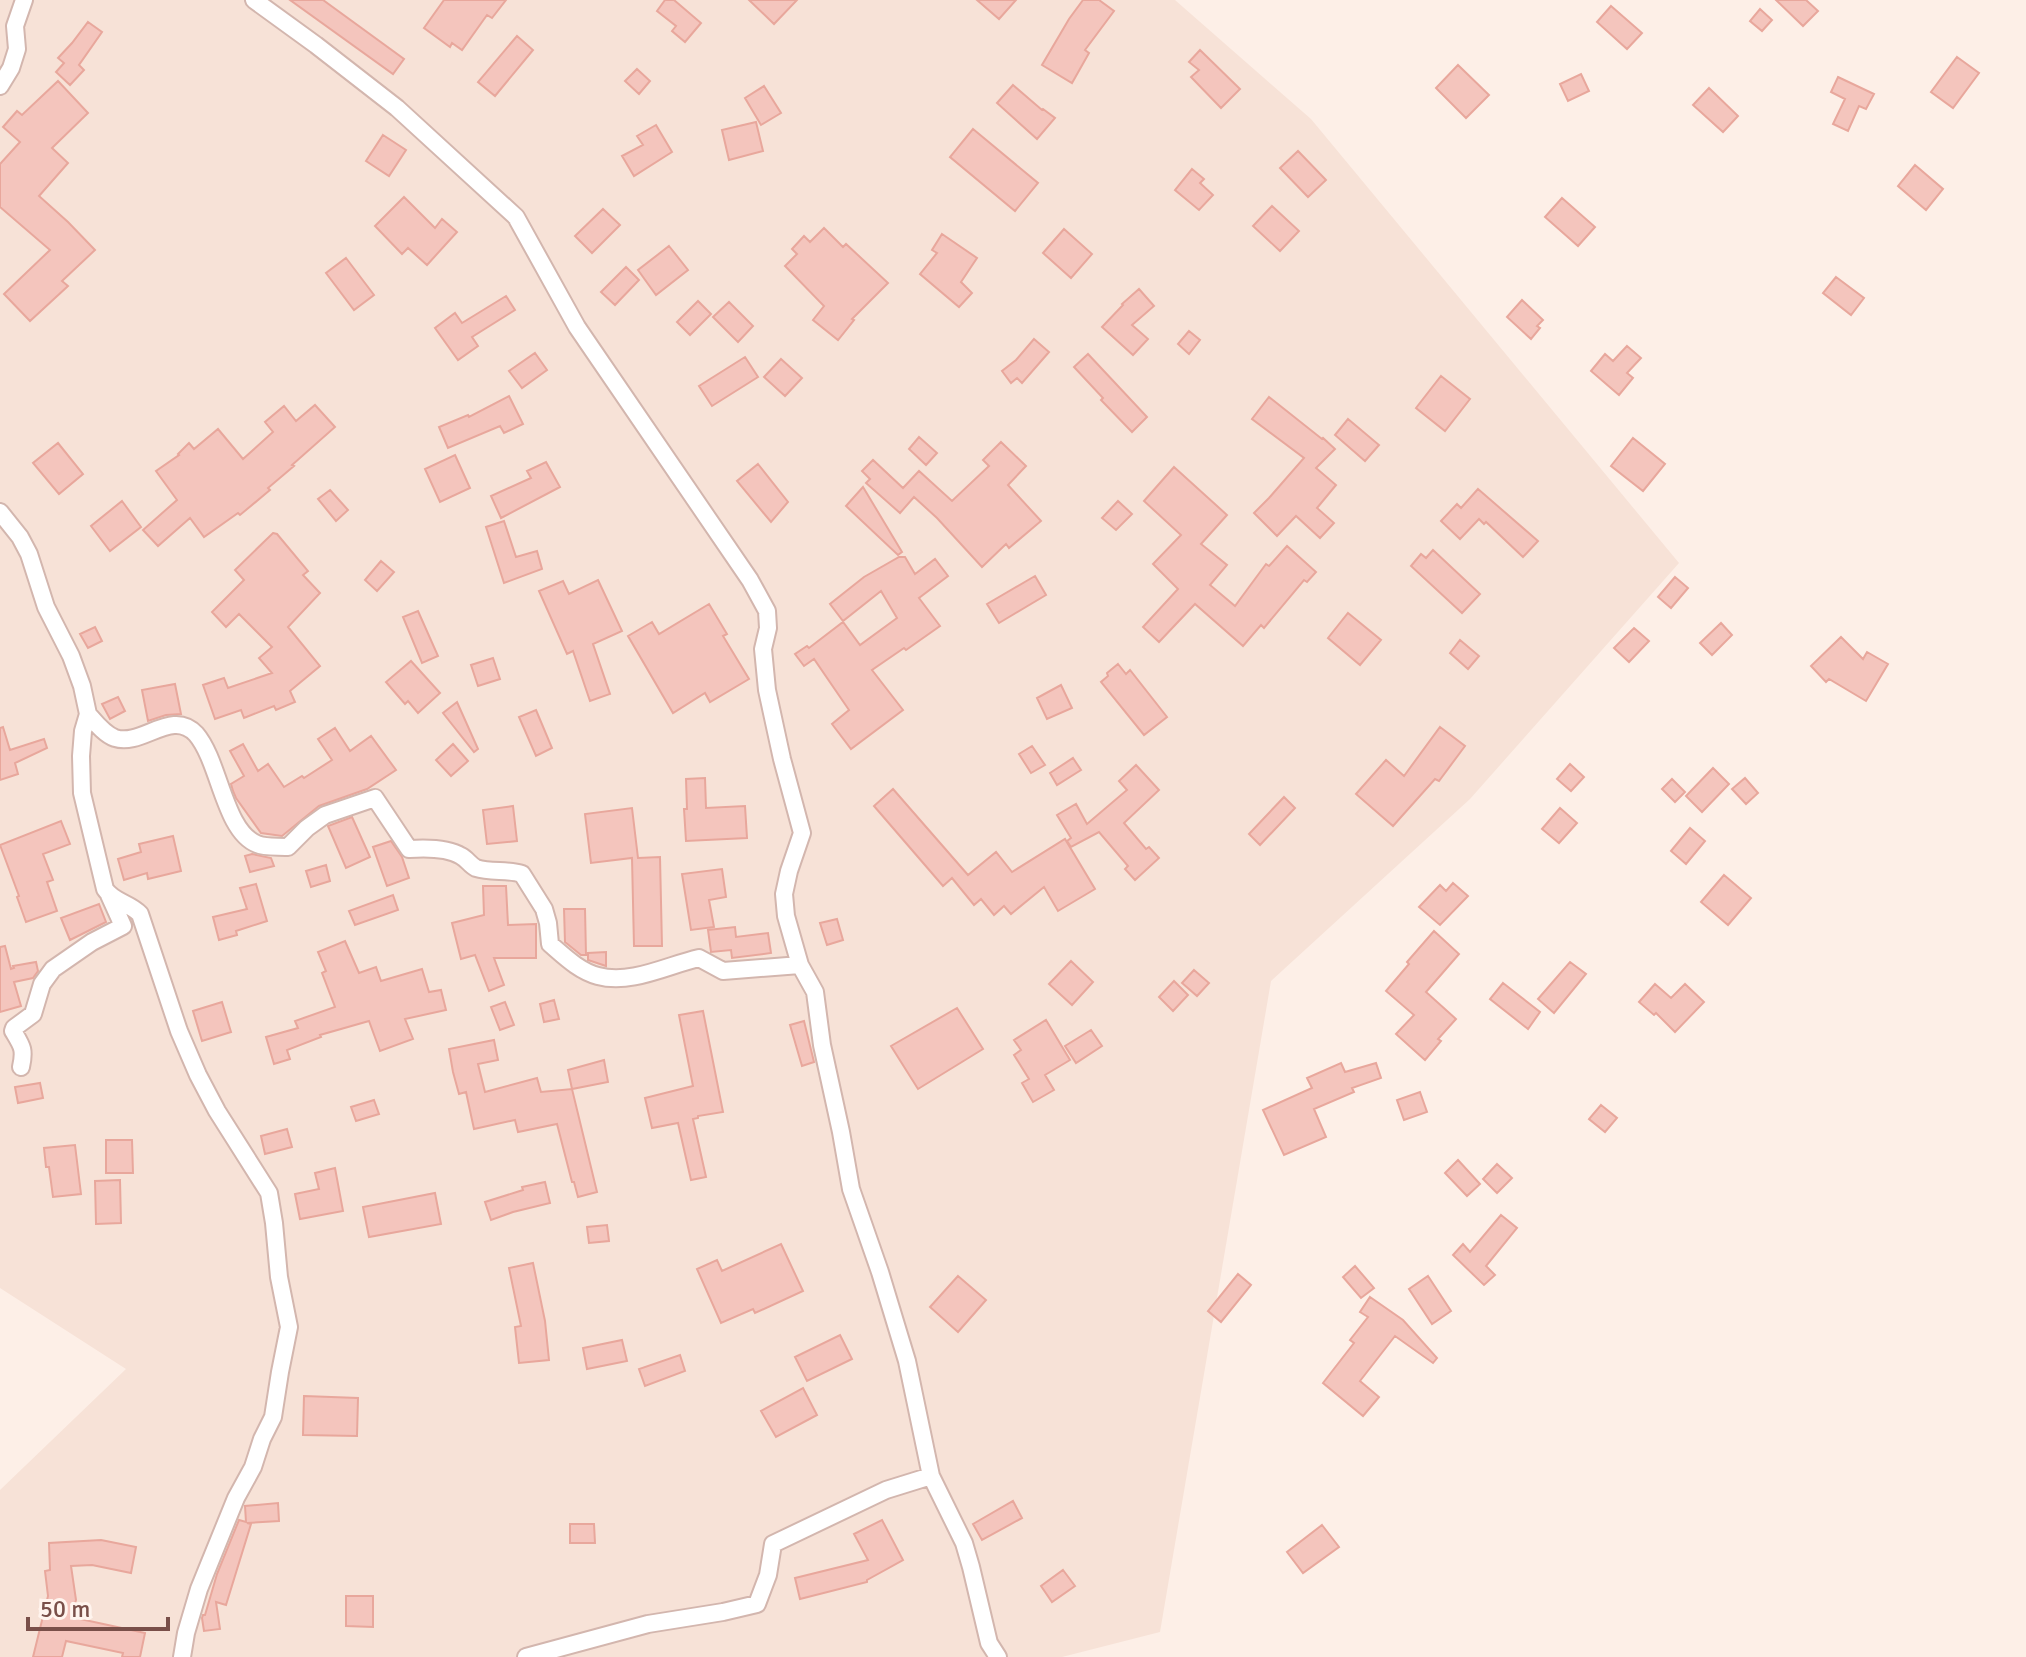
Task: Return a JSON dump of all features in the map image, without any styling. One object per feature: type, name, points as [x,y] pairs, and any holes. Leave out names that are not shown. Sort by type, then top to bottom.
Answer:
[{"type":"street","points":[[0,86],[11,68],[17,49],[15,26],[24,0]]},
{"type":"street","points":[[254,0],[397,108],[516,217],[577,327],[750,580],[767,611],[768,628],[763,649],[767,690],[802,833],[784,894],[786,916],[800,965],[815,992],[822,1045],[851,1189],[907,1361],[931,1476],[964,1543],[989,1643],[998,1657]]},
{"type":"street","points":[[0,512],[29,554],[46,607],[71,656],[82,686],[88,714],[81,756],[82,793],[102,877],[123,926],[92,942],[53,969],[42,984],[33,1014],[13,1031],[23,1046],[21,1067]]},
{"type":"street","points":[[88,714],[115,738],[130,739],[169,725],[189,728],[208,752],[237,828],[258,845],[288,847],[325,815],[375,798],[409,849],[429,848],[460,855],[479,869],[522,874],[544,909],[550,944],[581,968],[599,976],[634,977],[699,958],[723,971],[800,965]]},
{"type":"street","points":[[109,895],[140,914],[179,1031],[198,1075],[269,1193],[279,1277],[289,1327],[273,1417],[199,1589],[182,1657]]},
{"type":"street","points":[[526,1657],[648,1624],[757,1604],[768,1575],[773,1544],[886,1490],[931,1476]]},
{"type":"shaded area","points":[[0,0],[1175,0],[1311,119],[1679,563],[1470,799],[1271,981],[1160,1632],[1062,1657],[0,1657],[0,1490],[126,1369],[0,1288]]},
{"type":"building","points":[[290,0],[323,0],[404,59],[393,74]]},
{"type":"building","points":[[444,0],[506,0],[492,18],[487,15],[462,50],[452,43],[450,47],[424,28]]},
{"type":"building","points":[[665,0],[674,0],[701,23],[685,42],[672,31],[676,26],[657,11]]},
{"type":"building","points":[[749,0],[797,0],[774,24]]},
{"type":"building","points":[[977,0],[1016,0],[999,19]]},
{"type":"building","points":[[1083,0],[1099,0],[1114,11],[1085,50],[1089,53],[1072,83],[1042,65]]},
{"type":"building","points":[[1776,0],[1806,0],[1818,11],[1803,26]]},
{"type":"building","points":[[1611,6],[1642,33],[1627,49],[1597,22]]},
{"type":"building","points":[[1760,9],[1772,20],[1762,31],[1750,21]]},
{"type":"building","points":[[88,22],[102,32],[79,65],[84,70],[70,85],[56,72],[64,63],[58,58]]},
{"type":"building","points":[[517,36],[533,50],[495,96],[478,82]]},
{"type":"building","points":[[1200,50],[1240,89],[1221,108],[1191,77],[1199,70],[1189,62]]},
{"type":"building","points":[[1957,57],[1979,73],[1953,108],[1931,92]]},
{"type":"building","points":[[1458,65],[1489,95],[1466,118],[1436,88]]},
{"type":"building","points":[[637,69],[650,81],[639,94],[625,81]]},
{"type":"building","points":[[1581,74],[1589,91],[1568,101],[1560,84]]},
{"type":"building","points":[[1838,77],[1874,94],[1866,109],[1859,106],[1848,131],[1833,124],[1845,99],[1831,92]]},
{"type":"building","points":[[58,81],[88,113],[52,148],[68,163],[39,196],[95,250],[62,281],[68,286],[30,321],[4,294],[50,250],[0,207],[0,164],[20,142],[3,127],[17,111],[22,115]]},
{"type":"building","points":[[1013,85],[1055,118],[1037,139],[997,103]]},
{"type":"building","points":[[764,86],[781,113],[761,125],[745,98]]},
{"type":"building","points":[[1709,88],[1738,116],[1723,132],[1693,105]]},
{"type":"building","points":[[756,122],[763,151],[729,160],[722,130]]},
{"type":"building","points":[[656,125],[672,152],[634,176],[622,156],[643,145],[637,136]]},
{"type":"building","points":[[973,129],[1038,183],[1015,211],[950,157]]},
{"type":"building","points":[[383,135],[406,150],[389,176],[366,161]]},
{"type":"building","points":[[1298,151],[1326,180],[1308,197],[1280,168]]},
{"type":"building","points":[[1915,165],[1943,189],[1926,210],[1898,186]]},
{"type":"building","points":[[1192,169],[1204,179],[1200,183],[1213,195],[1199,210],[1175,190]]},
{"type":"building","points":[[404,197],[435,228],[442,219],[457,232],[427,265],[408,248],[402,254],[375,226]]},
{"type":"building","points":[[1562,198],[1595,227],[1578,246],[1545,217]]},
{"type":"building","points":[[1272,206],[1299,231],[1280,251],[1253,226]]},
{"type":"building","points":[[603,209],[620,225],[592,253],[575,236]]},
{"type":"building","points":[[824,228],[888,283],[852,319],[838,340],[813,320],[824,306],[785,266],[797,254],[792,249],[804,236],[810,242]]},
{"type":"building","points":[[1064,229],[1092,254],[1071,278],[1043,253]]},
{"type":"building","points":[[942,234],[977,258],[961,282],[972,293],[959,307],[920,274],[937,253],[932,250]]},
{"type":"building","points":[[669,246],[688,270],[656,295],[638,270]]},
{"type":"building","points":[[346,258],[374,295],[354,310],[326,273]]},
{"type":"building","points":[[626,267],[639,280],[615,305],[601,292]]},
{"type":"building","points":[[1836,277],[1864,298],[1851,315],[1823,293]]},
{"type":"building","points":[[1139,289],[1154,306],[1132,325],[1148,339],[1133,355],[1102,327]]},
{"type":"building","points":[[506,296],[515,310],[472,337],[478,346],[458,360],[435,328],[455,313],[462,323]]},
{"type":"building","points":[[1522,300],[1543,320],[1531,339],[1507,317]]},
{"type":"building","points":[[698,301],[711,314],[690,335],[677,322]]},
{"type":"building","points":[[729,302],[753,326],[738,342],[713,317]]},
{"type":"building","points":[[1189,331],[1200,340],[1189,354],[1178,344]]},
{"type":"building","points":[[1034,339],[1049,352],[1022,383],[1017,378],[1011,383],[1002,371]]},
{"type":"building","points":[[1627,346],[1641,358],[1627,373],[1633,378],[1619,395],[1591,371],[1605,354],[1613,361]]},
{"type":"building","points":[[535,353],[547,370],[522,388],[509,371]]},
{"type":"building","points":[[1088,354],[1147,417],[1132,432],[1074,367]]},
{"type":"building","points":[[745,357],[758,377],[712,406],[699,386]]},
{"type":"building","points":[[781,359],[802,378],[785,396],[764,377]]},
{"type":"building","points":[[1441,376],[1470,399],[1445,431],[1416,408]]},
{"type":"building","points":[[509,396],[523,424],[504,433],[500,426],[448,448],[439,427],[469,417]]},
{"type":"building","points":[[1269,397],[1335,449],[1316,468],[1336,485],[1317,508],[1334,523],[1320,538],[1296,516],[1277,536],[1254,513],[1304,458],[1252,419]]},
{"type":"building","points":[[315,405],[335,427],[240,515],[238,513],[204,537],[190,518],[158,546],[143,530],[177,500],[156,471],[179,455],[189,443],[194,449],[218,429],[243,459],[273,432],[265,422],[284,406],[296,421]]},
{"type":"building","points":[[1348,419],[1379,445],[1365,461],[1335,435]]},
{"type":"building","points":[[919,437],[937,453],[926,465],[909,449]]},
{"type":"building","points":[[1633,438],[1665,464],[1643,491],[1611,466]]},
{"type":"building","points":[[1001,442],[1026,466],[1008,485],[1041,521],[1009,548],[1006,544],[982,567],[914,497],[900,513],[866,483],[870,479],[862,471],[873,460],[903,488],[919,471],[952,501],[989,466],[983,460]]},
{"type":"building","points":[[58,443],[83,474],[59,494],[33,463]]},
{"type":"building","points":[[455,455],[470,488],[440,502],[425,469]]},
{"type":"building","points":[[546,462],[560,487],[501,518],[491,496],[531,478],[527,471]]},
{"type":"building","points":[[758,464],[788,502],[771,522],[737,481]]},
{"type":"building","points":[[1174,467],[1227,515],[1201,544],[1227,565],[1210,585],[1235,606],[1266,564],[1269,566],[1287,546],[1316,572],[1307,582],[1304,580],[1264,628],[1261,625],[1243,646],[1195,604],[1159,642],[1143,627],[1178,589],[1153,564],[1181,535],[1144,501]]},
{"type":"building","points":[[863,487],[902,552],[898,555],[846,506]]},
{"type":"building","points":[[1478,489],[1538,541],[1523,557],[1486,522],[1484,524],[1479,519],[1460,539],[1441,521],[1457,504],[1461,508]]},
{"type":"building","points":[[330,490],[348,510],[336,521],[318,499]]},
{"type":"building","points":[[122,501],[141,527],[110,551],[91,526]]},
{"type":"building","points":[[1118,501],[1132,514],[1116,530],[1102,518]]},
{"type":"building","points":[[504,521],[516,557],[537,551],[542,569],[504,583],[486,527]]},
{"type":"building","points":[[273,533],[308,571],[303,575],[320,593],[288,627],[320,666],[290,691],[295,702],[276,710],[274,706],[244,718],[241,710],[215,719],[203,685],[224,678],[228,688],[272,673],[259,658],[272,647],[239,614],[226,627],[212,612],[244,580],[235,570]]},
{"type":"building","points":[[1433,550],[1480,594],[1462,613],[1411,566],[1421,554],[1426,558]]},
{"type":"building","points":[[899,557],[905,557],[915,574],[935,559],[948,576],[919,598],[940,626],[872,670],[903,710],[851,749],[832,724],[849,710],[814,659],[804,666],[795,654],[807,646],[809,648],[843,622],[860,645],[897,618],[881,591],[843,621],[830,604],[864,577]]},
{"type":"building","points":[[381,561],[394,572],[377,591],[365,580]]},
{"type":"building","points":[[1035,576],[1046,595],[999,623],[987,604]]},
{"type":"building","points":[[1675,577],[1688,588],[1671,608],[1658,597]]},
{"type":"building","points":[[598,580],[622,631],[593,644],[610,694],[590,701],[573,651],[567,654],[539,591],[563,581],[569,594]]},
{"type":"building","points":[[709,604],[727,634],[723,636],[749,679],[710,702],[705,693],[673,713],[628,636],[652,622],[659,634]]},
{"type":"building","points":[[418,611],[438,656],[422,663],[403,617]]},
{"type":"building","points":[[1348,613],[1381,640],[1360,665],[1328,638]]},
{"type":"building","points":[[1721,623],[1732,635],[1712,655],[1700,643]]},
{"type":"building","points":[[95,627],[102,641],[88,648],[80,634]]},
{"type":"building","points":[[1634,628],[1649,641],[1629,662],[1614,648]]},
{"type":"building","points":[[1841,637],[1863,659],[1867,652],[1888,664],[1866,701],[1829,679],[1826,682],[1811,666]]},
{"type":"building","points":[[1460,640],[1479,656],[1468,669],[1450,653]]},
{"type":"building","points":[[493,658],[500,679],[478,686],[471,665]]},
{"type":"building","points":[[411,661],[440,693],[418,713],[408,701],[405,704],[386,682]]},
{"type":"building","points":[[1118,664],[1126,674],[1130,670],[1167,717],[1144,735],[1101,682]]},
{"type":"building","points":[[175,684],[181,714],[148,721],[142,690]]},
{"type":"building","points":[[1061,685],[1072,708],[1047,719],[1037,698]]},
{"type":"building","points":[[118,697],[125,711],[110,719],[102,704]]},
{"type":"building","points":[[457,702],[478,749],[474,752],[443,713]]},
{"type":"building","points":[[536,710],[552,748],[536,756],[519,717]]},
{"type":"building","points":[[3,727],[10,750],[44,739],[47,748],[15,763],[18,774],[0,780],[0,728]]},
{"type":"building","points":[[1440,727],[1465,746],[1439,781],[1435,779],[1393,826],[1356,794],[1386,760],[1404,776]]},
{"type":"building","points":[[335,728],[350,751],[371,736],[396,770],[367,789],[319,806],[282,836],[261,833],[233,791],[231,784],[244,776],[230,751],[243,744],[258,771],[268,764],[284,787],[332,760],[318,739]]},
{"type":"building","points":[[453,744],[468,761],[451,776],[436,760]]},
{"type":"building","points":[[1032,746],[1045,765],[1031,773],[1019,754]]},
{"type":"building","points":[[1073,758],[1081,770],[1057,785],[1050,773]]},
{"type":"building","points":[[1570,764],[1584,777],[1571,791],[1557,779]]},
{"type":"building","points":[[1136,765],[1159,790],[1124,823],[1146,849],[1149,847],[1159,858],[1135,880],[1125,869],[1128,866],[1099,832],[1071,847],[1067,841],[1071,838],[1057,815],[1076,804],[1087,824],[1127,790],[1119,781]]},
{"type":"building","points":[[1713,768],[1729,784],[1702,812],[1686,796]]},
{"type":"building","points":[[705,778],[706,808],[745,806],[747,838],[686,841],[686,779]]},
{"type":"building","points":[[1745,778],[1758,793],[1746,804],[1732,789]]},
{"type":"building","points":[[1672,779],[1685,792],[1675,802],[1662,789]]},
{"type":"building","points":[[893,789],[968,875],[996,852],[1012,872],[1065,839],[1095,889],[1058,911],[1044,887],[1011,914],[1004,906],[994,915],[981,899],[974,905],[952,878],[943,886],[874,806]]},
{"type":"building","points":[[1284,797],[1295,808],[1260,845],[1249,834]]},
{"type":"building","points":[[513,806],[517,841],[487,844],[483,810]]},
{"type":"building","points":[[632,808],[638,858],[660,857],[662,946],[634,946],[632,858],[591,863],[585,814]]},
{"type":"building","points":[[1560,808],[1577,823],[1559,843],[1542,829]]},
{"type":"building","points":[[352,817],[370,857],[346,868],[328,826]]},
{"type":"building","points":[[61,821],[70,844],[43,854],[53,880],[47,882],[57,911],[26,922],[0,845]]},
{"type":"building","points":[[1690,828],[1705,841],[1686,864],[1671,851]]},
{"type":"building","points":[[173,836],[181,871],[148,879],[147,873],[124,880],[118,859],[141,852],[139,844]]},
{"type":"building","points":[[391,841],[402,857],[409,878],[387,886],[373,847]]},
{"type":"building","points":[[252,854],[271,858],[274,866],[250,872],[245,856]]},
{"type":"building","points":[[326,865],[330,881],[311,887],[306,871]]},
{"type":"building","points":[[722,869],[726,897],[709,900],[714,927],[691,930],[682,874]]},
{"type":"building","points":[[1724,875],[1751,898],[1728,925],[1701,902]]},
{"type":"building","points":[[1453,883],[1468,896],[1440,925],[1419,907],[1440,885],[1446,891]]},
{"type":"building","points":[[256,884],[267,921],[219,940],[213,917],[247,909],[240,888]]},
{"type":"building","points":[[483,886],[506,886],[508,925],[536,924],[536,958],[494,958],[504,985],[489,991],[475,955],[461,959],[452,923],[484,915]]},
{"type":"building","points":[[393,895],[398,910],[355,925],[349,911]]},
{"type":"building","points":[[99,904],[106,922],[70,940],[61,918]]},
{"type":"building","points":[[564,909],[585,909],[586,955],[581,955],[565,942]]},
{"type":"building","points":[[837,919],[843,940],[827,945],[820,923]]},
{"type":"building","points":[[735,927],[736,937],[768,933],[771,953],[732,958],[731,950],[711,952],[708,930]]},
{"type":"building","points":[[1434,931],[1459,954],[1426,992],[1456,1019],[1425,1060],[1396,1034],[1414,1015],[1386,991]]},
{"type":"building","points":[[345,941],[359,973],[376,967],[381,981],[422,969],[429,992],[441,990],[446,1010],[405,1019],[413,1039],[380,1051],[369,1021],[320,1035],[287,1050],[290,1059],[274,1064],[266,1037],[298,1028],[295,1021],[335,1007],[318,952]]},
{"type":"building","points":[[5,946],[11,969],[36,962],[38,971],[33,978],[14,982],[21,1006],[0,1012],[0,947]]},
{"type":"building","points":[[606,952],[606,966],[588,960],[588,953]]},
{"type":"building","points":[[1071,961],[1093,982],[1072,1005],[1049,984]]},
{"type":"building","points":[[1570,962],[1586,974],[1554,1013],[1538,999]]},
{"type":"building","points":[[1194,970],[1209,983],[1197,996],[1182,983]]},
{"type":"building","points":[[1174,981],[1188,995],[1173,1011],[1159,997]]},
{"type":"building","points":[[1503,983],[1540,1012],[1528,1029],[1490,999]]},
{"type":"building","points":[[1655,984],[1671,998],[1685,984],[1704,1002],[1675,1032],[1656,1013],[1654,1015],[1639,1002]]},
{"type":"building","points":[[554,1000],[559,1019],[544,1022],[540,1004]]},
{"type":"building","points":[[222,1002],[231,1032],[202,1041],[193,1011]]},
{"type":"building","points":[[505,1002],[514,1025],[500,1030],[491,1007]]},
{"type":"building","points":[[957,1008],[983,1049],[918,1089],[891,1046]]},
{"type":"building","points":[[703,1011],[723,1112],[693,1119],[706,1177],[691,1180],[678,1123],[652,1128],[645,1098],[693,1086],[679,1015]]},
{"type":"building","points":[[1046,1020],[1070,1060],[1045,1075],[1054,1090],[1033,1102],[1022,1083],[1029,1079],[1014,1055],[1021,1050],[1014,1040]]},
{"type":"building","points":[[804,1021],[814,1062],[802,1066],[790,1025]]},
{"type":"building","points":[[1091,1030],[1102,1046],[1076,1063],[1065,1046]]},
{"type":"building","points":[[494,1040],[498,1060],[478,1064],[485,1092],[537,1078],[541,1092],[572,1089],[597,1192],[578,1197],[557,1124],[518,1132],[515,1120],[474,1129],[466,1092],[459,1094],[449,1049]]},
{"type":"building","points":[[604,1060],[608,1082],[572,1089],[568,1070]]},
{"type":"building","points":[[1341,1063],[1345,1072],[1376,1063],[1381,1078],[1352,1088],[1354,1092],[1314,1109],[1326,1137],[1284,1155],[1263,1110],[1312,1088],[1307,1078]]},
{"type":"building","points":[[40,1083],[43,1098],[18,1103],[15,1087]]},
{"type":"building","points":[[1420,1092],[1427,1112],[1404,1120],[1397,1100]]},
{"type":"building","points":[[374,1100],[379,1114],[356,1121],[351,1107]]},
{"type":"building","points":[[1601,1105],[1617,1118],[1605,1132],[1589,1119]]},
{"type":"building","points":[[287,1129],[292,1147],[265,1154],[261,1136]]},
{"type":"building","points":[[106,1140],[132,1140],[133,1173],[106,1173]]},
{"type":"building","points":[[75,1145],[81,1194],[53,1197],[44,1148]]},
{"type":"building","points":[[1458,1160],[1480,1184],[1467,1196],[1445,1173]]},
{"type":"building","points":[[1497,1164],[1512,1178],[1497,1193],[1483,1179]]},
{"type":"building","points":[[335,1168],[343,1211],[300,1219],[295,1194],[319,1189],[315,1173]]},
{"type":"building","points":[[120,1180],[121,1223],[96,1224],[95,1181]]},
{"type":"building","points":[[545,1182],[550,1203],[491,1220],[485,1202],[523,1190],[522,1187]]},
{"type":"building","points":[[435,1193],[441,1224],[369,1237],[363,1207]]},
{"type":"building","points":[[1501,1215],[1517,1228],[1486,1266],[1495,1275],[1484,1285],[1453,1255],[1463,1244],[1470,1252]]},
{"type":"building","points":[[607,1225],[609,1241],[589,1243],[587,1227]]},
{"type":"building","points":[[781,1244],[803,1291],[755,1313],[753,1309],[721,1323],[697,1269],[717,1260],[722,1271]]},
{"type":"building","points":[[533,1263],[545,1321],[549,1360],[519,1363],[515,1327],[521,1326],[509,1268]]},
{"type":"building","points":[[1355,1266],[1374,1288],[1361,1298],[1343,1277]]},
{"type":"building","points":[[1238,1274],[1251,1285],[1221,1322],[1208,1311]]},
{"type":"building","points":[[958,1276],[986,1300],[958,1332],[930,1307]]},
{"type":"building","points":[[1428,1276],[1451,1311],[1432,1324],[1409,1289]]},
{"type":"building","points":[[1370,1297],[1403,1320],[1437,1358],[1433,1363],[1395,1336],[1360,1381],[1379,1397],[1363,1416],[1323,1383],[1354,1343],[1350,1340],[1368,1317],[1360,1312]]},
{"type":"building","points":[[840,1335],[852,1359],[807,1381],[795,1357]]},
{"type":"building","points":[[622,1340],[627,1361],[587,1369],[583,1348]]},
{"type":"building","points":[[680,1355],[685,1371],[645,1386],[639,1369]]},
{"type":"building","points":[[803,1388],[817,1415],[776,1437],[761,1411]]},
{"type":"building","points":[[304,1396],[358,1398],[357,1436],[303,1435]]},
{"type":"building","points":[[1013,1501],[1022,1518],[982,1540],[973,1524]]},
{"type":"building","points":[[278,1503],[279,1521],[247,1523],[251,1524],[226,1605],[216,1602],[220,1629],[204,1631],[202,1618],[239,1520],[246,1522],[245,1506]]},
{"type":"building","points":[[882,1520],[903,1560],[867,1582],[800,1599],[795,1578],[868,1560],[854,1534]]},
{"type":"building","points":[[570,1524],[594,1524],[595,1543],[570,1543]]},
{"type":"building","points":[[1322,1525],[1339,1547],[1303,1573],[1287,1552]]},
{"type":"building","points":[[101,1540],[136,1547],[131,1573],[92,1565],[71,1566],[76,1600],[71,1617],[145,1633],[140,1657],[122,1657],[123,1653],[66,1641],[62,1657],[33,1657],[48,1596],[45,1571],[50,1570],[49,1543]]},
{"type":"building","points":[[1063,1570],[1075,1586],[1052,1602],[1041,1586]]},
{"type":"building","points":[[346,1596],[373,1596],[373,1627],[346,1626]]}]
